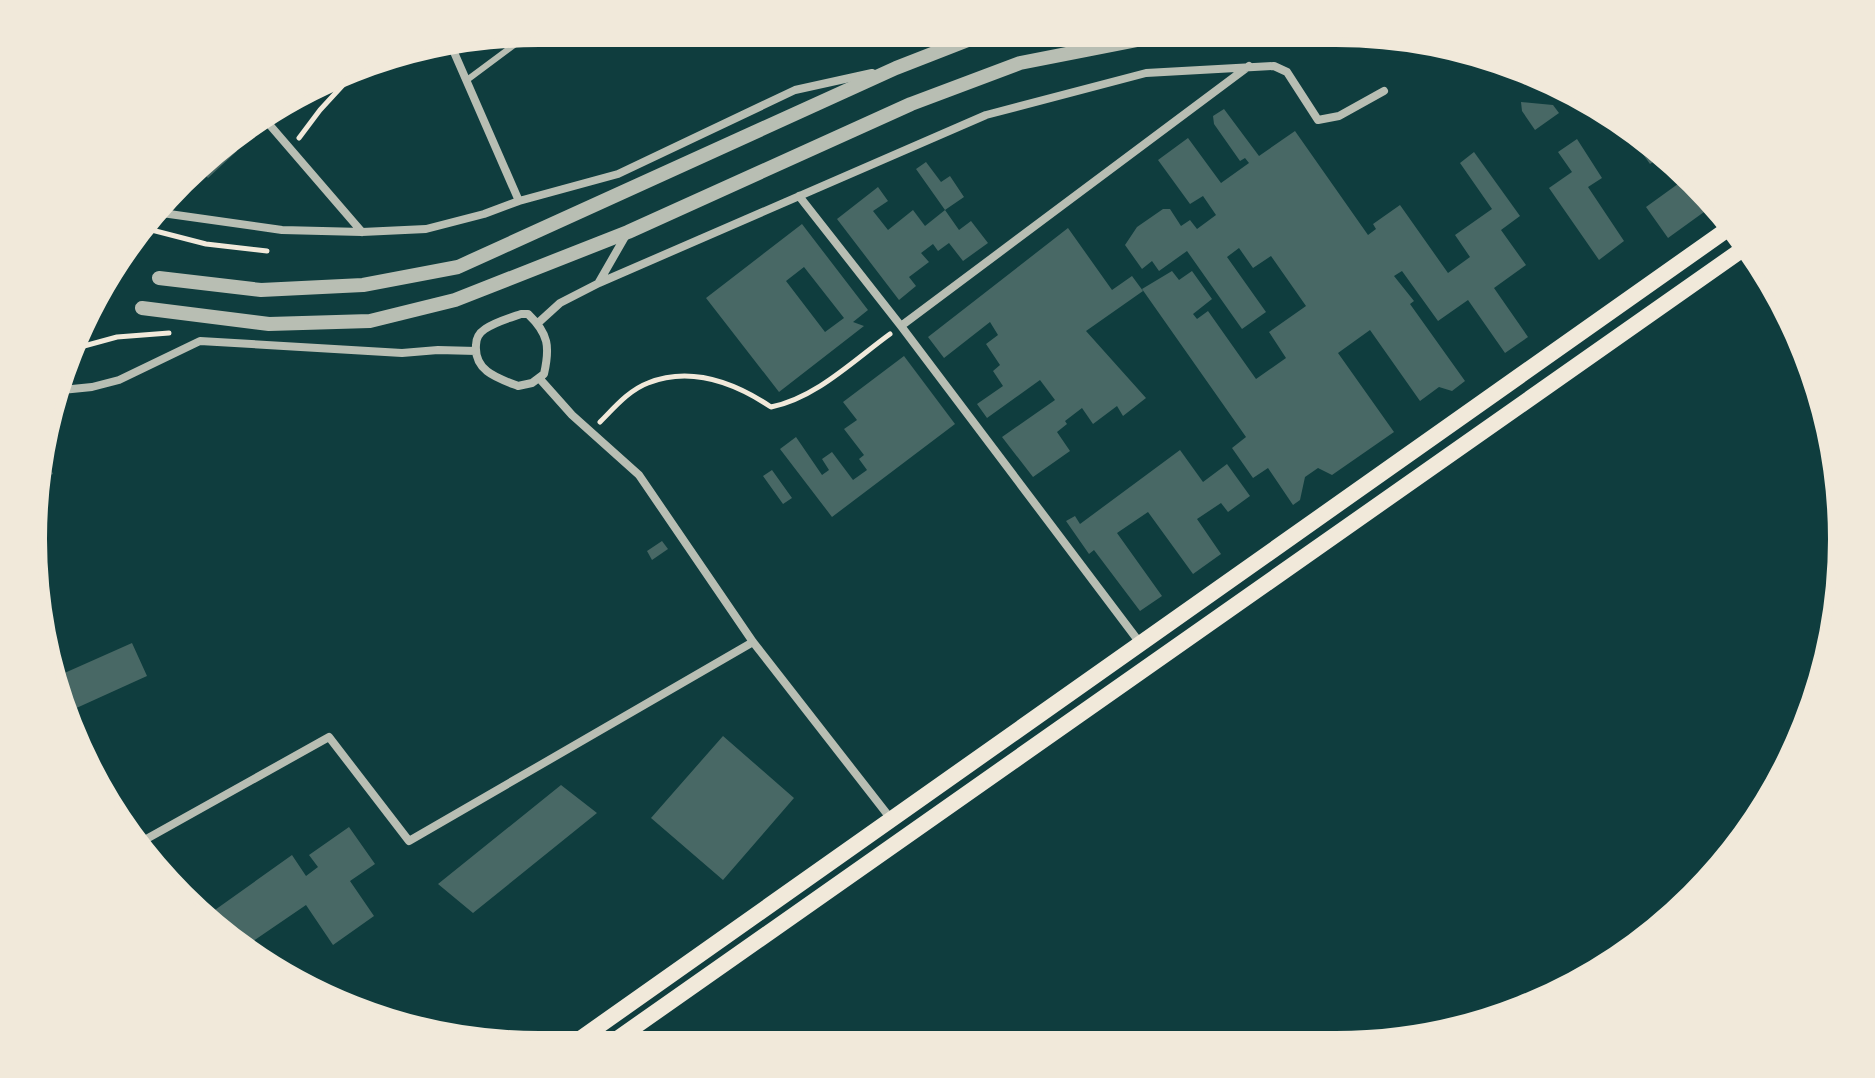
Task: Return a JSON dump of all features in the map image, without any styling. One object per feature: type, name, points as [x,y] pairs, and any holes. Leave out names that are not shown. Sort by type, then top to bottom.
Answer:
[{"type":"main road","points":[[584,1036],[1726,231]]},
{"type":"main road","points":[[622,1036],[1740,251]]},
{"type":"street","points":[[159,278],[261,290],[363,285],[458,267],[896,68],[963,42]]},
{"type":"street","points":[[142,308],[269,324],[370,321],[455,300],[628,232],[911,104],[1020,63],[1127,42]]},
{"type":"street","points":[[453,50],[519,201]]},
{"type":"street","points":[[538,323],[560,303],[599,283],[986,115],[1039,100],[1146,73],[1249,66],[1274,66],[1287,72],[1318,120],[1339,116],[1384,91]]},
{"type":"street","points":[[901,326],[1249,66]]},
{"type":"street","points":[[163,213],[282,230],[362,232],[426,229],[618,174],[795,90],[896,68]]},
{"type":"street","points":[[268,123],[362,232]]},
{"type":"street","points":[[799,196],[1140,643]]},
{"type":"street","points":[[599,283],[628,232]]},
{"type":"street","points":[[521,314],[528,314],[538,323],[546,337],[544,374],[518,386],[483,370],[476,359],[479,334],[498,322],[521,314]]},
{"type":"street","points":[[66,390],[119,380],[200,341],[402,353],[476,351]]},
{"type":"street","points":[[539,378],[572,415],[639,475],[753,642],[891,819]]},
{"type":"street","points":[[144,840],[329,737],[409,841],[753,642]]},
{"type":"lane","points":[[467,80],[517,43]]},
{"type":"path","points":[[292,149],[320,110],[347,81]]},
{"type":"path","points":[[150,230],[206,244],[267,251]]},
{"type":"path","points":[[591,431],[619,402],[646,383],[672,377],[731,383],[771,407],[790,403],[820,386],[901,326]]},
{"type":"path","points":[[81,346],[117,337],[179,332],[200,341]]},
{"type":"building","points":[[1521,102],[1553,105],[1559,113],[1535,130],[1522,111]]},
{"type":"building","points":[[1224,109],[1259,156],[1295,131],[1368,235],[1376,229],[1373,224],[1400,205],[1448,273],[1470,257],[1455,235],[1492,209],[1460,163],[1474,152],[1520,216],[1501,230],[1526,265],[1494,288],[1528,337],[1505,353],[1468,300],[1438,321],[1402,271],[1394,276],[1414,301],[1410,304],[1465,381],[1452,391],[1439,387],[1420,401],[1370,330],[1338,353],[1394,432],[1332,475],[1318,468],[1305,477],[1300,500],[1293,505],[1268,468],[1253,478],[1232,448],[1246,437],[1142,289],[1172,271],[1179,280],[1192,271],[1212,299],[1193,314],[1197,319],[1208,311],[1256,379],[1286,358],[1269,332],[1306,306],[1271,256],[1253,268],[1239,248],[1227,257],[1266,312],[1242,329],[1187,251],[1159,271],[1152,261],[1142,269],[1125,245],[1137,227],[1163,209],[1170,209],[1181,226],[1190,220],[1197,229],[1216,215],[1203,196],[1190,204],[1158,160],[1188,138],[1221,183],[1249,163],[1245,158],[1240,161],[1214,124],[1213,116]]},
{"type":"building","points":[[1577,139],[1602,178],[1588,187],[1624,241],[1599,260],[1549,188],[1572,172],[1558,152]]},
{"type":"building","points":[[234,147],[237,151],[208,178],[203,173]]},
{"type":"building","points":[[1643,148],[1657,159],[1650,164],[1640,150]]},
{"type":"building","points":[[926,162],[941,182],[950,176],[964,197],[945,210],[916,169]]},
{"type":"building","points":[[1681,182],[1704,212],[1668,238],[1646,207]]},
{"type":"building","points":[[878,187],[888,201],[873,211],[888,230],[913,210],[925,226],[945,210],[959,230],[971,221],[988,243],[963,261],[949,243],[938,251],[933,244],[921,253],[929,262],[909,277],[916,286],[899,300],[837,219]]},
{"type":"building","points":[[802,224],[868,310],[853,322],[864,326],[779,392],[706,298]],"holes":[[[804,267],[844,318],[825,332],[786,281]]]},
{"type":"building","points":[[1068,228],[1112,290],[1132,276],[1143,291],[1086,331],[1146,398],[1123,416],[1117,406],[1093,424],[1082,408],[1057,432],[1070,451],[1033,477],[1002,437],[1055,400],[1040,380],[987,418],[977,404],[1003,386],[993,371],[1000,365],[986,344],[998,335],[990,322],[944,358],[928,337]]},
{"type":"building","points":[[904,356],[955,424],[832,517],[780,449],[796,437],[822,475],[829,470],[822,459],[832,452],[853,480],[867,470],[859,459],[864,455],[844,429],[857,420],[843,402]]},
{"type":"building","points":[[1180,450],[1203,482],[1227,464],[1250,496],[1228,512],[1221,503],[1197,519],[1221,554],[1193,574],[1148,512],[1117,533],[1162,596],[1140,611],[1094,550],[1089,554],[1066,521],[1075,516],[1080,524]]},
{"type":"building","points":[[48,463],[53,474],[46,477]]},
{"type":"building","points":[[772,470],[792,498],[783,504],[763,476]]},
{"type":"building","points":[[662,541],[668,549],[652,560],[647,551]]},
{"type":"building","points":[[132,643],[147,676],[72,710],[61,675]]},
{"type":"building","points":[[723,736],[794,798],[723,880],[651,818]]},
{"type":"building","points":[[561,785],[597,813],[473,913],[438,884]]},
{"type":"building","points":[[349,827],[375,864],[350,881],[374,916],[333,945],[306,905],[250,943],[211,913],[292,855],[306,876],[318,867],[309,855]]}]
